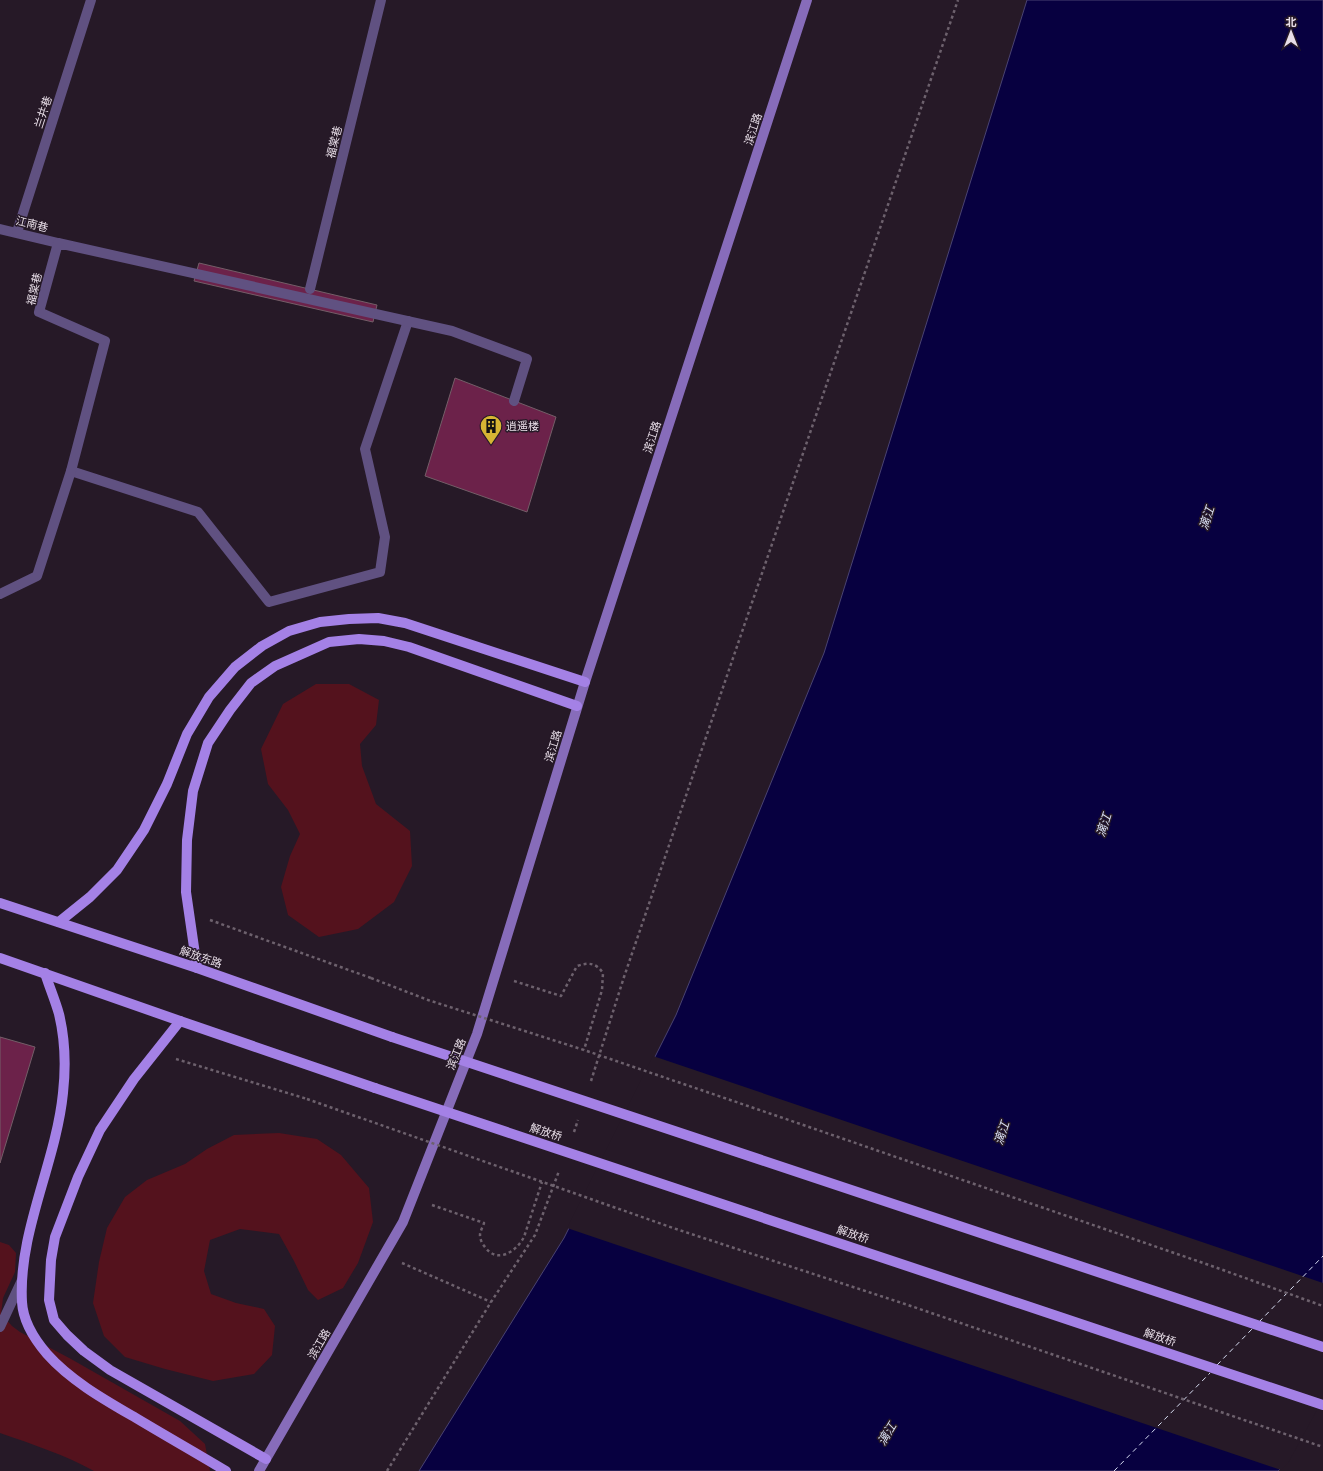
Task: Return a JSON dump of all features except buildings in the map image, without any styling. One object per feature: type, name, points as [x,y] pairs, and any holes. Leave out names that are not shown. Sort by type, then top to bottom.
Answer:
[{"type":"main road","name":"滨江路","points":[[259,1471],[403,1222],[477,1034],[577,706],[808,0]]},
{"type":"main road","points":[[59,922],[90,897],[117,870],[144,830],[168,784],[187,734],[208,697],[235,667],[262,646],[289,631],[320,622],[378,618],[405,623],[585,682]]},
{"type":"main road","points":[[197,968],[186,892],[187,840],[193,791],[208,743],[230,710],[251,683],[275,666],[329,642],[359,639],[384,641],[409,646],[577,706]]},
{"type":"main road","name":"解放东路","points":[[0,903],[197,968],[392,1037],[1323,1347]]},
{"type":"main road","points":[[0,958],[180,1021],[134,1079],[100,1130],[78,1176],[55,1237],[51,1260],[49,1300],[54,1320],[84,1351],[110,1370],[266,1459]]},
{"type":"main road","points":[[45,973],[59,1014],[65,1053],[63,1093],[57,1133],[30,1230],[25,1256],[22,1304],[31,1333],[47,1354],[95,1394],[226,1471]]},
{"type":"main road","name":"解放桥","points":[[180,1021],[375,1088],[1323,1405]]},
{"type":"street","name":"兰井巷","points":[[17,232],[91,0]]},
{"type":"street","name":"福棠巷","points":[[310,289],[381,0]]},
{"type":"street","name":"江南巷","points":[[0,228],[58,243]]},
{"type":"street","name":"福棠巷","points":[[0,594],[37,576],[71,471],[105,341],[39,312],[58,243]]},
{"type":"street","points":[[58,243],[452,331],[527,359],[514,401]]},
{"type":"street","points":[[71,471],[198,512],[269,602],[380,572],[385,537],[365,449],[408,321]]},
{"type":"street","points":[[0,1327],[23,1280]]},
{"type":"path","points":[[591,1081],[624,977],[958,0]]},
{"type":"path","points":[[189,913],[428,1000],[584,1050],[1323,1306]]},
{"type":"path","points":[[495,975],[561,996],[577,966],[586,963],[595,964],[603,973],[602,990],[584,1050]]},
{"type":"path","points":[[155,1053],[308,1099],[673,1228],[1023,1344],[1323,1447]]},
{"type":"path","points":[[574,1133],[579,1119]]},
{"type":"path","points":[[387,1471],[491,1302],[535,1235],[560,1170]]},
{"type":"path","points":[[412,1198],[484,1223],[480,1235],[482,1243],[488,1251],[496,1254],[506,1254],[515,1250],[524,1237],[542,1182]]},
{"type":"path","points":[[384,1255],[491,1302]]},
{"type":"shaded area","points":[[316,684],[349,684],[379,700],[376,725],[360,744],[362,766],[376,804],[410,831],[412,866],[394,902],[358,929],[319,937],[288,915],[281,887],[290,856],[300,834],[288,810],[268,784],[261,749],[283,704]]},
{"type":"shaded area","points":[[279,1133],[317,1139],[341,1155],[369,1188],[373,1222],[358,1263],[343,1288],[318,1300],[308,1290],[279,1234],[240,1229],[210,1240],[204,1271],[211,1294],[236,1303],[264,1309],[275,1326],[272,1355],[254,1374],[213,1381],[125,1357],[104,1336],[93,1303],[99,1262],[107,1228],[125,1197],[147,1180],[185,1164],[207,1149],[234,1135]]},
{"type":"shaded area","points":[[0,1242],[9,1245],[16,1253],[15,1272],[3,1298],[1,1314],[12,1326],[20,1332],[180,1421],[205,1444],[210,1471],[94,1471],[60,1455],[0,1433]]},
{"type":"water","name":"漓江","points":[[1027,0],[1323,0],[1323,1394],[1287,1462],[1278,1471],[419,1471],[564,1238],[676,1015],[824,653]]},
{"type":"pier","points":[[653,1056],[1323,1283],[1323,1399],[1288,1463],[1281,1470],[567,1228]]},
{"type":"ferry route","points":[[1259,1322],[1323,1256]]},
{"type":"ferry route","points":[[1217,1365],[1253,1328]]},
{"type":"ferry route","points":[[1114,1471],[1210,1373]]},
{"type":"place","name":"逍遥楼","points":[[491,446]]}]
